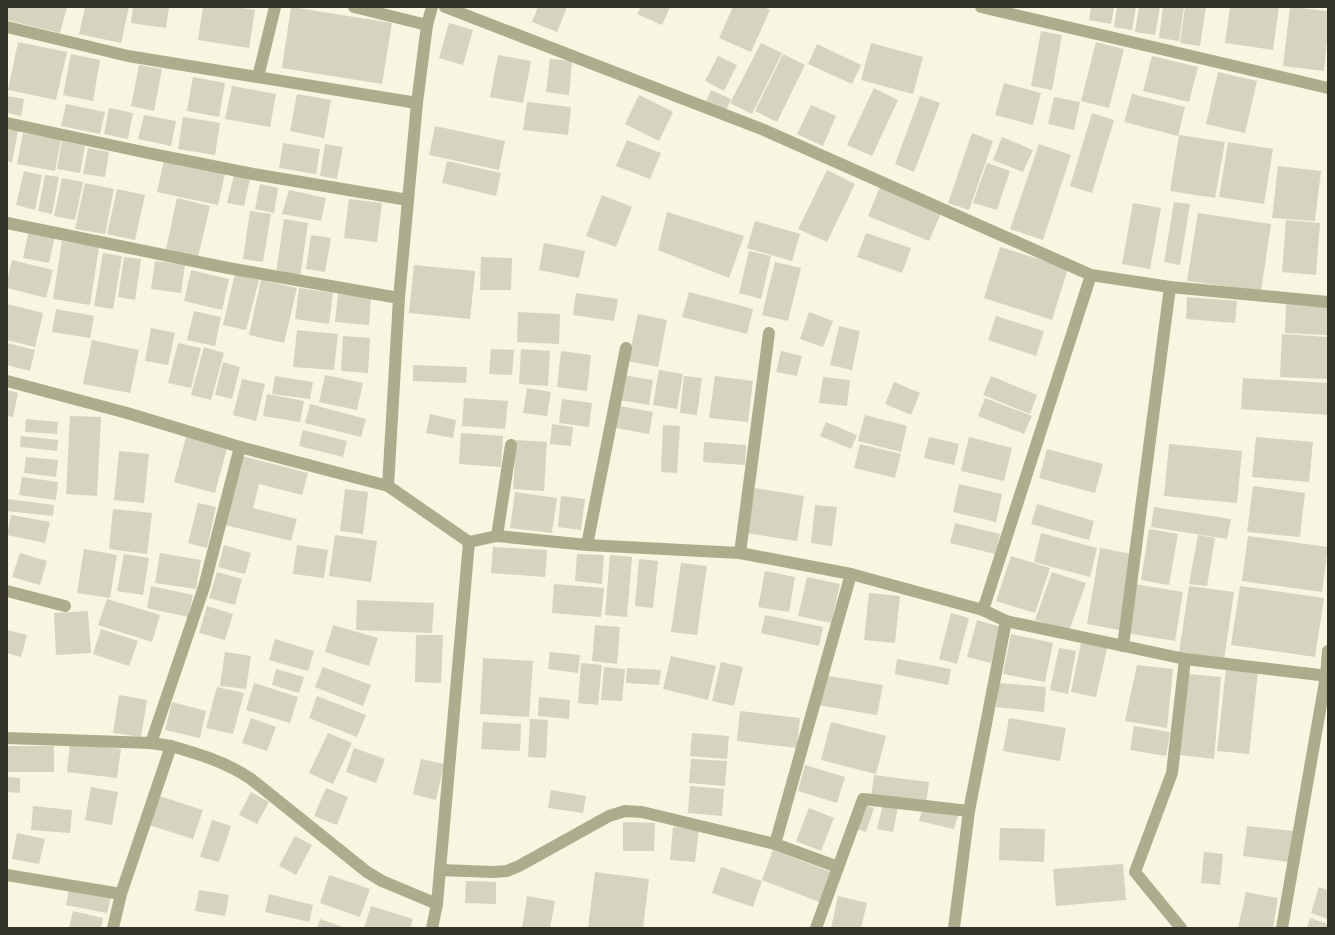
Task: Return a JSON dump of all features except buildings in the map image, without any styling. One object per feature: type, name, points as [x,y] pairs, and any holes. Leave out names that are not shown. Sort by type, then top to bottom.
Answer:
[{"type":"street","points":[[258,77],[274,7]]},
{"type":"street","points":[[354,7],[427,25]]},
{"type":"street","points":[[388,486],[399,298],[408,200],[417,103],[427,25],[432,7]]},
{"type":"street","points":[[445,7],[764,130],[1091,275],[1170,287],[1328,302]]},
{"type":"street","points":[[982,7],[1025,12],[1328,88]]},
{"type":"street","points":[[7,27],[128,56],[417,103]]},
{"type":"street","points":[[7,123],[253,174],[408,200]]},
{"type":"street","points":[[7,224],[228,268],[399,298]]},
{"type":"street","points":[[983,610],[1091,275]]},
{"type":"street","points":[[1123,646],[1170,287]]},
{"type":"street","points":[[740,553],[769,333]]},
{"type":"street","points":[[587,545],[626,348]]},
{"type":"street","points":[[7,380],[127,413],[240,447],[388,486],[469,542],[497,536],[587,545],[740,553],[851,574],[983,610],[1006,621],[1185,659],[1327,676]]},
{"type":"street","points":[[497,536],[511,445]]},
{"type":"street","points":[[151,744],[204,587],[240,447]]},
{"type":"street","points":[[432,928],[440,870],[469,542]]},
{"type":"street","points":[[775,844],[851,574]]},
{"type":"street","points":[[7,591],[65,606]]},
{"type":"street","points":[[954,928],[969,811],[1006,621]]},
{"type":"street","points":[[1282,928],[1327,676],[1328,651]]},
{"type":"street","points":[[1181,928],[1135,872],[1172,773],[1185,659]]},
{"type":"street","points":[[7,738],[151,744],[171,746],[210,757],[237,769],[251,779],[367,872],[382,881],[436,904]]},
{"type":"street","points":[[113,928],[121,894],[171,746]]},
{"type":"street","points":[[816,928],[863,799],[969,811]]},
{"type":"street","points":[[440,870],[507,871],[519,866],[609,816],[625,811],[642,812],[775,844],[838,867]]},
{"type":"street","points":[[7,875],[121,894]]}]
